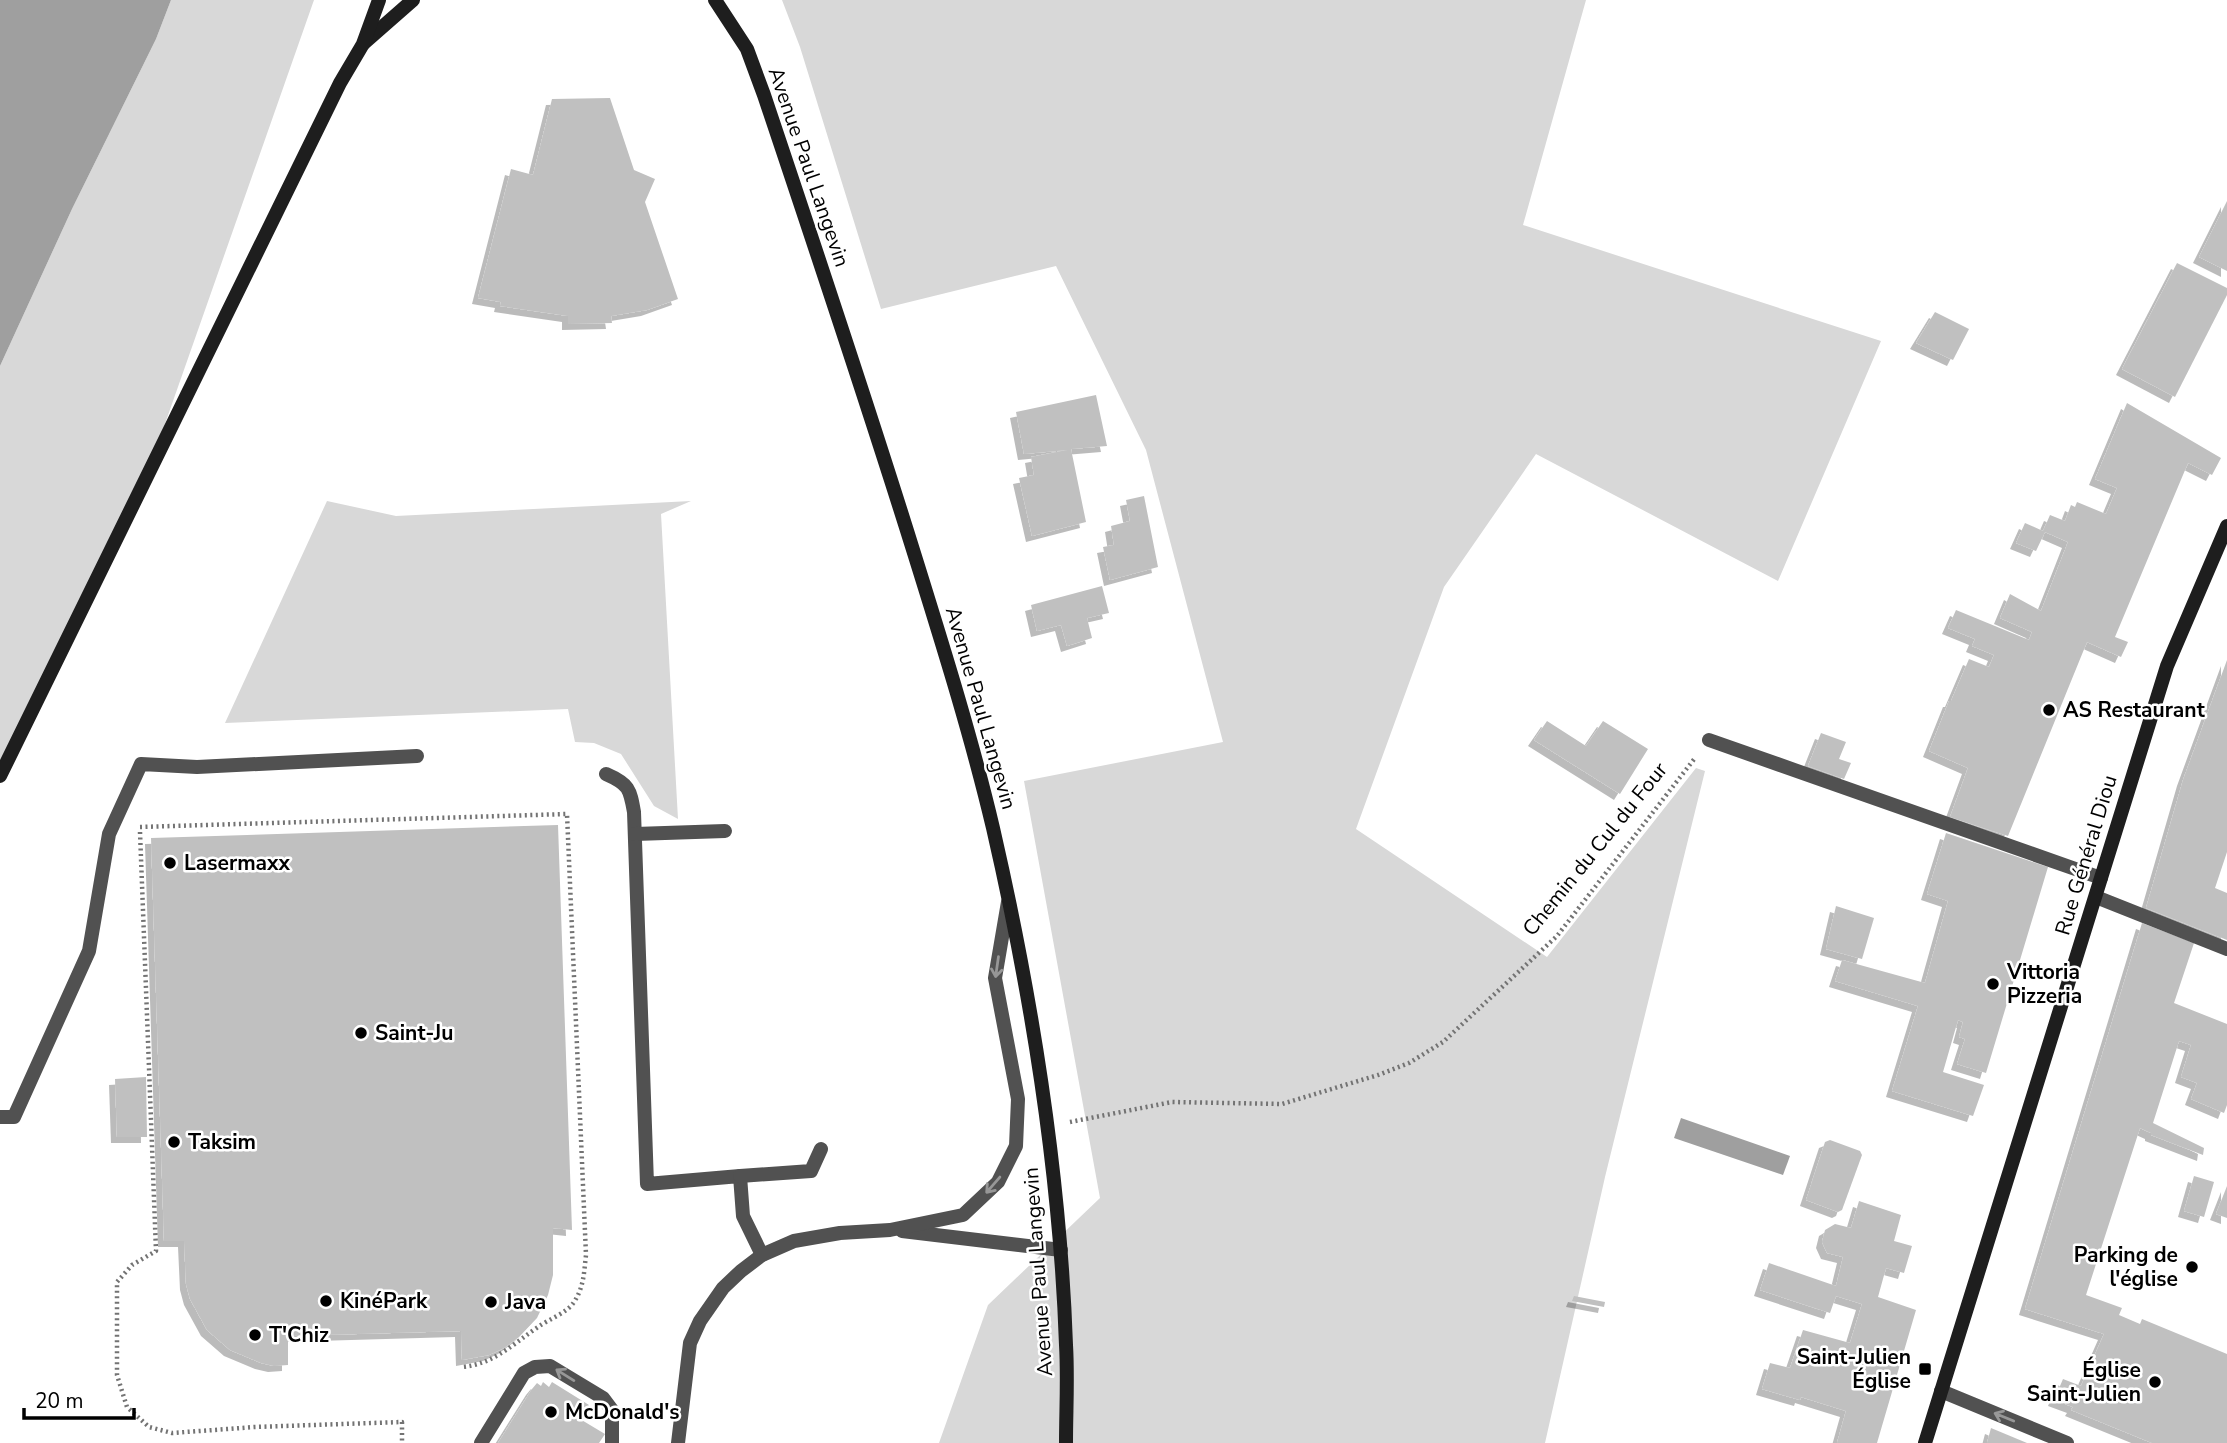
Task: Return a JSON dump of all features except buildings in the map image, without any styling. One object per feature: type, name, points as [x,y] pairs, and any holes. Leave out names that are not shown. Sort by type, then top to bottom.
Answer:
[{"type":"main road","points":[[0,776],[334,95],[363,44],[379,0]]},
{"type":"main road","points":[[363,44],[413,0]]},
{"type":"main road","name":"Avenue Paul Langevin","points":[[704,0],[724,14]]},
{"type":"main road","name":"Avenue Paul Langevin","points":[[715,0],[747,49],[764,95],[938,628],[992,825],[1029,1003],[1048,1126],[1061,1250],[1066,1348],[1066,1443]]},
{"type":"main road","name":"Rue Général Diou","points":[[1925,1443],[2166,666],[2227,526]]},
{"type":"street","points":[[1709,740],[2101,878]]},
{"type":"street","points":[[0,1117],[14,1117],[89,951],[108,834],[141,764],[197,767],[417,756]]},
{"type":"street","points":[[606,774],[620,780],[631,790],[635,834],[647,1184],[811,1171],[821,1149]]},
{"type":"street","points":[[635,834],[725,831]]},
{"type":"street","points":[[2096,897],[2227,948]]},
{"type":"street","points":[[678,1443],[690,1343],[700,1321],[723,1288],[741,1270],[761,1255],[794,1241],[840,1233],[890,1230],[963,1215],[998,1182],[1016,1146],[1018,1099],[995,978],[1008,899]]},
{"type":"street","points":[[740,1176],[743,1216],[761,1255]]},
{"type":"street","points":[[890,1230],[1061,1250]]},
{"type":"street","points":[[481,1443],[524,1373],[535,1367],[550,1366],[603,1398],[612,1410],[612,1443]]},
{"type":"street","points":[[1941,1391],[2067,1443]]},
{"type":"path","name":"Chemin du Cul du Four","points":[[1048,1126],[1172,1102],[1282,1104],[1409,1063],[1443,1042],[1557,936],[1709,740]]},
{"type":"path","points":[[140,814],[156,1251],[132,1265],[117,1282],[117,1375],[127,1407],[149,1427],[172,1433],[402,1422],[402,1443]]},
{"type":"path","points":[[140,827],[567,814],[586,1255],[583,1287],[572,1306],[537,1327],[502,1354],[477,1365],[462,1367]]},
{"type":"shaded area","points":[[0,0],[171,0],[156,39],[72,209],[0,366]]},
{"type":"shaded area","points":[[171,0],[314,0],[147,475],[0,776],[0,366],[72,209],[156,39]]},
{"type":"shaded area","points":[[782,0],[1586,0],[1523,225],[1881,341],[1778,581],[1536,454],[1444,587],[1356,829],[1547,957],[1696,768],[1705,771],[1605,1177],[1545,1443],[939,1443],[988,1305],[1100,1198],[1024,781],[1223,742],[1146,450],[1056,266],[881,309],[800,47]]},
{"type":"shaded area","points":[[327,501],[396,516],[691,501],[661,514],[678,819],[654,806],[621,754],[594,743],[575,742],[568,709],[225,723]]},
{"type":"shaded area","points":[[1681,1118],[1790,1156],[1783,1175],[1674,1138]]},
{"type":"place","name":"AS Restaurant","points":[[2049,710]]},
{"type":"place","name":"Lasermaxx","points":[[170,863]]},
{"type":"place","name":"Vittoria Pizzeria","points":[[1993,984]]},
{"type":"place","name":"Saint-Ju","points":[[361,1033]]},
{"type":"place","name":"Taksim","points":[[174,1142]]},
{"type":"place","name":"Parking de l'église","points":[[2192,1267]]},
{"type":"place","name":"KinéPark","points":[[326,1301]]},
{"type":"place","name":"Java","points":[[491,1302]]},
{"type":"place","name":"T'Chiz","points":[[255,1335]]},
{"type":"place","name":"Saint-Julien Église","points":[[1925,1369]]},
{"type":"place","name":"Église Saint-Julien","points":[[2155,1382]]},
{"type":"place","name":"McDonald's","points":[[551,1412]]}]
